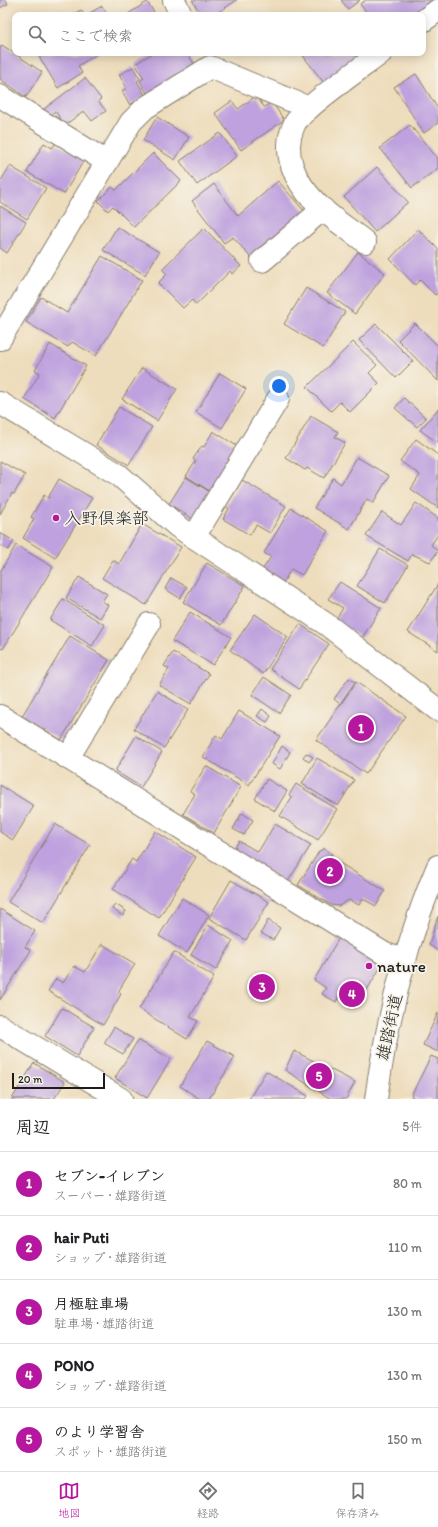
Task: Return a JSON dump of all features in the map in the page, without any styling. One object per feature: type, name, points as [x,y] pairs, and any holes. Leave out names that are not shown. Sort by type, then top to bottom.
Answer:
[{"type":"street","points":[[174,0],[180,12]]},
{"type":"street","points":[[426,19],[438,10]]},
{"type":"street","points":[[365,242],[315,202],[301,184],[290,164],[288,143],[294,124],[309,108],[377,56]]},
{"type":"street","points":[[0,339],[137,114],[210,66],[309,108]]},
{"type":"street","points":[[0,96],[107,162]]},
{"type":"street","points":[[262,261],[323,209]]},
{"type":"street","points":[[194,537],[278,399]]},
{"type":"street","points":[[0,404],[119,475],[177,526],[326,624],[438,710]]},
{"type":"street","points":[[68,758],[149,624]]},
{"type":"street","points":[[0,716],[385,954],[404,960]]},
{"type":"street","name":"雄踏街道","points":[[376,1099],[389,1018],[404,960],[435,879]]},
{"type":"street","points":[[0,1026],[121,1099]]},
{"type":"building","points":[[0,0],[6,0],[8,4],[0,8]]},
{"type":"building","points":[[192,0],[237,0],[219,12],[199,12]]},
{"type":"building","points":[[341,0],[360,0],[348,9]]},
{"type":"building","points":[[366,0],[432,1],[417,12],[367,12],[360,4]]},
{"type":"building","points":[[147,2],[154,12],[131,12]]},
{"type":"building","points":[[102,6],[106,12],[92,12]]},
{"type":"building","points":[[2,45],[12,52],[12,56],[18,56],[42,72],[26,97],[0,79],[0,48]]},
{"type":"building","points":[[39,56],[93,56],[78,66],[82,73],[58,88]]},
{"type":"building","points":[[148,56],[189,56],[195,65],[148,95],[140,81],[144,78],[135,64]]},
{"type":"building","points":[[303,56],[361,56],[324,83]]},
{"type":"building","points":[[133,67],[140,79],[137,81],[145,95],[130,105],[122,91],[127,88],[119,75]]},
{"type":"building","points":[[416,74],[438,109],[438,123],[424,133],[394,87]]},
{"type":"building","points":[[85,78],[101,99],[98,101],[106,111],[92,121],[84,111],[65,125],[55,111],[49,116],[44,109]]},
{"type":"building","points":[[256,96],[264,107],[272,102],[284,120],[241,150],[215,113],[232,101],[238,109]]},
{"type":"building","points":[[157,117],[189,137],[175,160],[143,140]]},
{"type":"building","points":[[410,125],[438,159],[438,168],[412,188],[380,148]]},
{"type":"building","points":[[220,133],[237,156],[197,185],[180,161]]},
{"type":"building","points":[[44,143],[52,148],[56,143],[84,160],[64,194],[27,172]]},
{"type":"building","points":[[153,153],[181,181],[134,227],[113,206],[108,211],[98,201],[112,187],[116,190]]},
{"type":"building","points":[[10,166],[46,188],[27,219],[0,202],[0,182]]},
{"type":"building","points":[[377,167],[408,202],[375,232],[344,197]]},
{"type":"building","points":[[278,181],[306,213],[252,259],[233,237],[224,243],[192,201],[214,184],[238,216]]},
{"type":"building","points":[[0,206],[26,222],[7,253],[0,248]]},
{"type":"building","points":[[117,227],[159,252],[145,275],[103,250]]},
{"type":"building","points":[[204,228],[241,266],[232,274],[230,271],[196,305],[192,300],[183,308],[158,283],[167,274],[162,269]]},
{"type":"building","points":[[418,229],[438,249],[438,293],[435,295],[420,280],[415,285],[390,259]]},
{"type":"building","points":[[358,252],[385,273],[355,314],[327,293]]},
{"type":"building","points":[[102,256],[142,280],[96,356],[72,342],[68,347],[26,322],[41,297],[67,313]]},
{"type":"building","points":[[306,288],[345,312],[323,348],[284,324]]},
{"type":"building","points":[[415,323],[438,346],[438,381],[398,340]]},
{"type":"building","points":[[376,324],[413,361],[396,378],[359,340]]},
{"type":"building","points":[[353,342],[377,365],[369,373],[379,383],[350,412],[340,402],[331,411],[307,387]]},
{"type":"building","points":[[50,344],[86,366],[55,418],[24,399],[40,373],[35,370]]},
{"type":"building","points":[[142,368],[177,389],[157,421],[122,399]]},
{"type":"building","points":[[220,373],[246,389],[222,428],[196,412]]},
{"type":"building","points":[[404,398],[426,418],[417,427],[395,408]]},
{"type":"building","points":[[119,407],[152,427],[129,465],[96,445]]},
{"type":"building","points":[[438,409],[438,443],[420,430]]},
{"type":"building","points":[[311,416],[338,432],[335,437],[345,443],[324,478],[307,468],[305,470],[286,458]]},
{"type":"building","points":[[213,431],[240,448],[213,493],[186,476],[196,461],[193,459],[202,446],[204,447]]},
{"type":"building","points":[[416,439],[438,455],[438,508],[411,489],[420,475],[400,461]]},
{"type":"building","points":[[357,457],[389,476],[373,503],[367,499],[349,529],[314,508],[333,478],[341,484]]},
{"type":"building","points":[[0,461],[25,475],[14,494],[12,493],[0,514]]},
{"type":"building","points":[[186,477],[213,494],[196,521],[169,504]]},
{"type":"building","name":"入野倶楽部","points":[[59,479],[92,498],[55,558],[23,538],[34,519],[31,517],[44,495],[48,498]]},
{"type":"building","points":[[242,480],[286,506],[270,533],[256,525],[250,535],[223,519],[229,509],[226,506]]},
{"type":"building","points":[[416,503],[438,518],[438,535],[431,545],[438,551],[430,562],[412,554],[408,561],[366,536],[382,512],[401,525]]},
{"type":"building","points":[[291,508],[328,531],[302,575],[291,569],[283,583],[262,570],[271,557],[264,553]]},
{"type":"building","points":[[142,524],[181,547],[146,605],[102,578],[113,560],[119,564]]},
{"type":"building","points":[[0,533],[14,541],[8,550],[0,545]]},
{"type":"building","points":[[16,545],[53,567],[3,649],[0,648],[0,572]]},
{"type":"building","points":[[380,549],[408,565],[385,603],[357,586]]},
{"type":"building","points":[[207,563],[245,586],[221,625],[183,602]]},
{"type":"building","points":[[79,577],[107,594],[102,601],[108,605],[100,618],[66,598]]},
{"type":"building","points":[[171,578],[187,587],[180,598],[165,589]]},
{"type":"building","points":[[340,582],[381,608],[362,638],[335,621],[343,608],[328,599]]},
{"type":"building","points":[[438,584],[438,651],[408,632]]},
{"type":"building","points":[[63,599],[105,625],[92,646],[50,620]]},
{"type":"building","points":[[190,612],[231,637],[213,665],[172,641]]},
{"type":"building","points":[[255,614],[288,637],[263,674],[230,650]]},
{"type":"building","points":[[300,624],[329,644],[299,689],[270,669]]},
{"type":"building","points":[[70,636],[109,660],[61,740],[22,716]]},
{"type":"building","points":[[173,652],[209,674],[191,704],[159,685],[169,669],[164,666]]},
{"type":"building","points":[[264,677],[291,695],[279,713],[252,695]]},
{"type":"building","points":[[349,678],[355,682],[340,704],[334,699]]},
{"type":"building","points":[[356,682],[406,716],[366,774],[316,740]]},
{"type":"building","points":[[157,691],[188,710],[164,748],[134,729]]},
{"type":"building","points":[[262,709],[271,716],[267,722],[257,716]]},
{"type":"building","points":[[239,711],[280,736],[249,785],[203,757],[216,735],[222,739]]},
{"type":"building","points":[[136,736],[162,752],[141,787],[115,771]]},
{"type":"building","points":[[282,746],[290,752],[280,769],[272,764]]},
{"type":"building","points":[[306,753],[313,757],[309,762],[303,757]]},
{"type":"building","points":[[317,758],[354,780],[338,806],[302,784]]},
{"type":"building","points":[[206,766],[241,787],[214,833],[183,814],[195,794],[190,791]]},
{"type":"building","points":[[267,779],[287,791],[275,811],[255,799]]},
{"type":"building","points":[[296,784],[337,809],[318,840],[280,816],[292,797],[289,795]]},
{"type":"building","points":[[0,785],[34,806],[13,840],[0,832]]},
{"type":"building","points":[[242,813],[253,820],[244,835],[233,829]]},
{"type":"building","points":[[55,824],[90,845],[43,923],[8,902]]},
{"type":"building","points":[[275,824],[311,845],[287,883],[233,850],[239,841],[258,852]]},
{"type":"building","points":[[155,831],[196,857],[159,918],[113,889],[132,859],[136,862]]},
{"type":"building","points":[[323,848],[332,854],[330,857],[385,891],[376,906],[363,899],[359,905],[349,900],[339,906],[331,905],[298,885],[320,850],[321,851]]},
{"type":"building","points":[[231,880],[269,902],[246,940],[209,918]]},
{"type":"building","points":[[182,898],[209,915],[187,953],[159,936]]},
{"type":"building","points":[[115,904],[126,911],[123,916],[112,909]]},
{"type":"building","points":[[0,909],[35,931],[25,947],[31,950],[0,1000]]},
{"type":"building","points":[[438,916],[438,951],[429,945]]},
{"type":"building","points":[[268,920],[280,928],[273,940],[261,933]]},
{"type":"building","points":[[208,925],[233,941],[216,970],[191,955]]},
{"type":"building","points":[[339,938],[382,965],[357,1006],[339,996],[336,1002],[322,994],[326,988],[314,980]]},
{"type":"building","points":[[102,944],[135,964],[118,992],[121,994],[103,1025],[48,991],[56,979],[63,983],[74,966],[85,972]]},
{"type":"building","points":[[174,952],[214,977],[190,1017],[198,1021],[187,1039],[139,1009]]},
{"type":"building","points":[[62,1008],[94,1027],[77,1056],[45,1036]]},
{"type":"building","points":[[438,1013],[438,1052],[423,1045]]},
{"type":"building","points":[[114,1027],[133,1039],[123,1054],[104,1043]]},
{"type":"building","points":[[138,1040],[171,1059],[147,1098],[115,1078]]},
{"type":"building","points":[[207,1041],[235,1057],[209,1099],[200,1099],[180,1086]]},
{"type":"building","points":[[294,1051],[355,1082],[346,1099],[331,1099],[285,1070]]},
{"type":"building","points":[[431,1056],[438,1059],[438,1099],[417,1099],[411,1096]]},
{"type":"building","points":[[34,1063],[65,1082],[54,1099],[12,1099]]},
{"type":"building","points":[[266,1071],[308,1096],[306,1099],[249,1099]]},
{"type":"place","name":"入野倶楽部","points":[[56,518]]},
{"type":"place","name":"セブン-イレブン","points":[[361,728]]},
{"type":"place","name":"hair Puti","points":[[330,871]]},
{"type":"place","name":"nature","points":[[369,966]]},
{"type":"place","name":"月極駐車場","points":[[262,987]]},
{"type":"place","name":"PONO","points":[[352,994]]},
{"type":"place","name":"のより学習舎","points":[[319,1076]]}]
